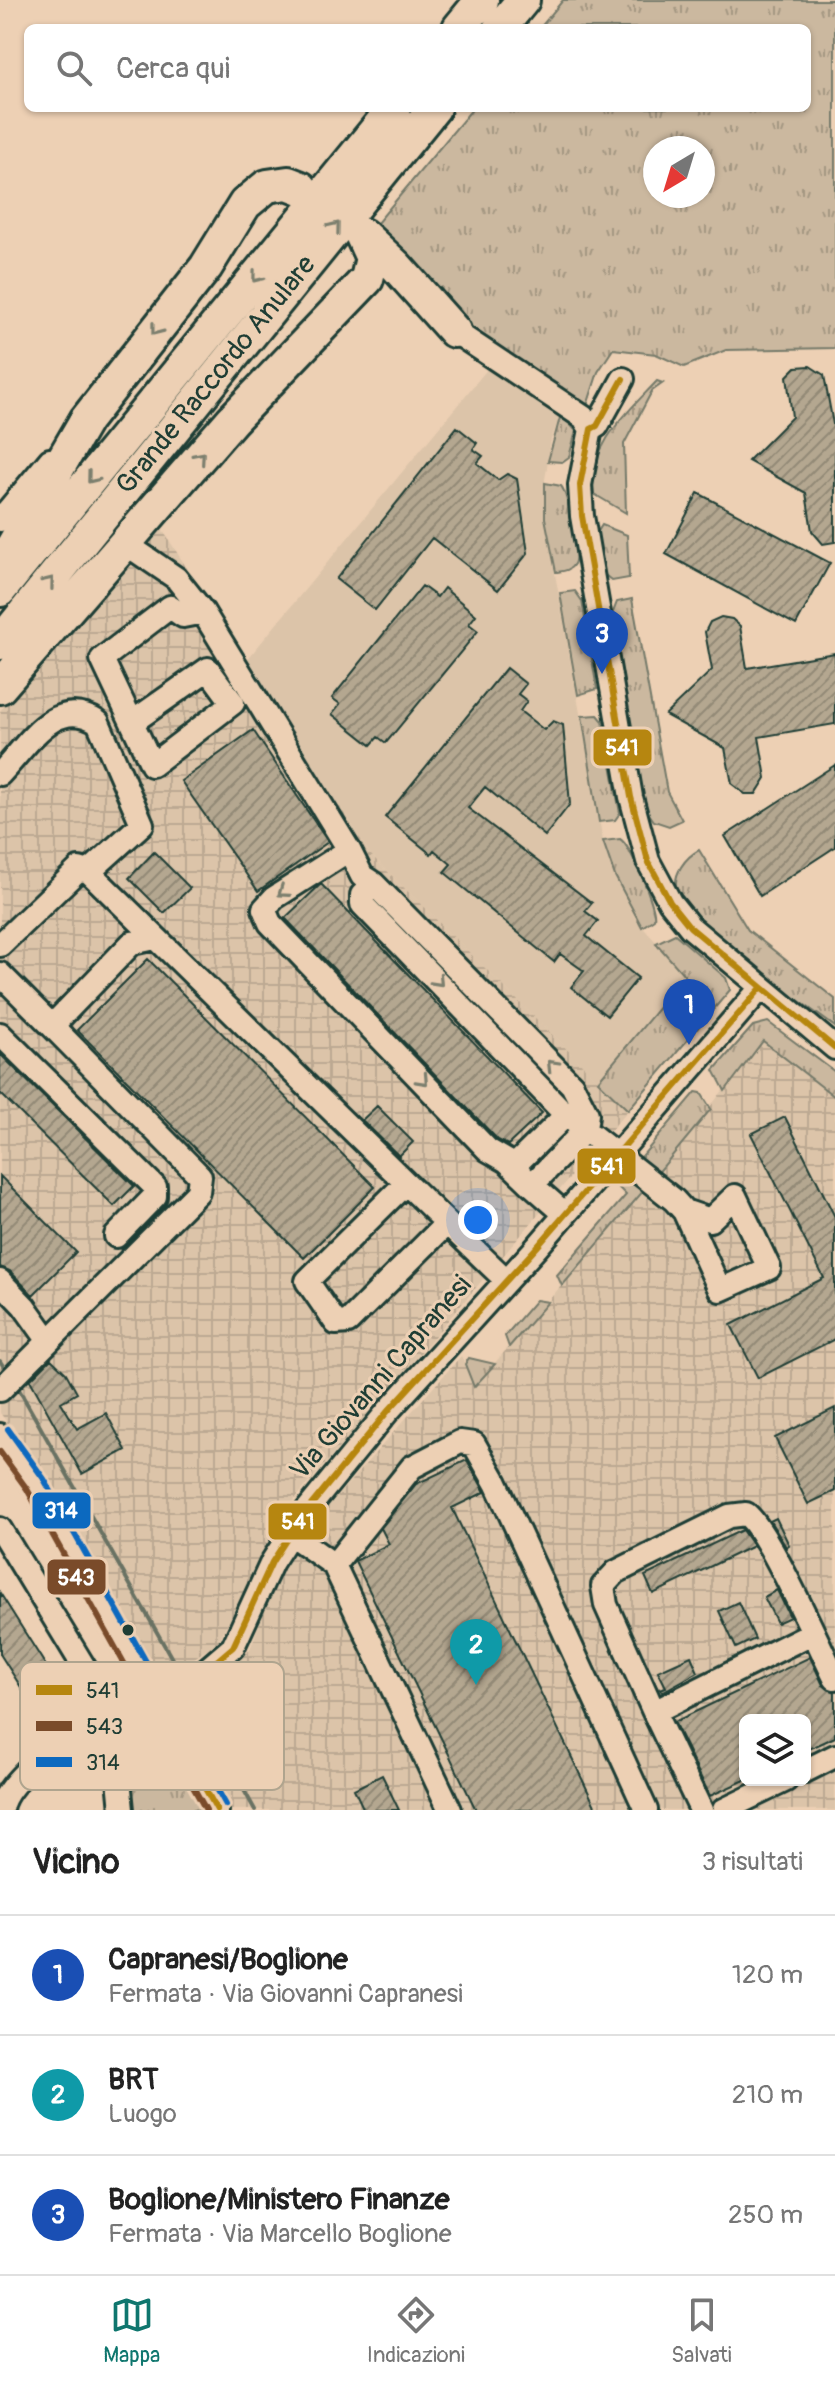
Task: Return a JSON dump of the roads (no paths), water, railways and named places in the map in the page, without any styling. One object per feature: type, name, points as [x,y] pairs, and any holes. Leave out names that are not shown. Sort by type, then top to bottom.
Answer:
[{"type":"highway","points":[[462,24],[482,0]]},
{"type":"highway","points":[[503,24],[523,0]]},
{"type":"highway","name":"Grande Raccordo Anulare","points":[[0,590],[391,112]]},
{"type":"highway","name":"Grande Raccordo Anulare","points":[[0,643],[431,112]]},
{"type":"highway","points":[[0,566],[86,420],[206,267],[245,204],[258,192],[277,183],[301,188]]},
{"type":"highway","points":[[348,303],[373,266],[361,234],[389,259],[454,331]]},
{"type":"highway","points":[[0,687],[292,354],[348,303],[376,286],[399,286],[454,331]]},
{"type":"street","points":[[454,331],[583,417],[591,429],[580,485],[582,516],[643,848],[655,878],[676,912],[761,988],[835,1048]]},
{"type":"street","points":[[591,429],[597,426],[623,379]]},
{"type":"street","points":[[0,520],[50,460]]},
{"type":"street","points":[[126,544],[176,578],[203,612],[362,876],[374,884],[362,895],[362,904],[413,939],[572,1085],[587,1114],[585,1130],[532,1185]]},
{"type":"street","points":[[134,721],[208,669],[233,703],[152,765],[134,721],[102,659],[170,607],[183,616],[203,612]]},
{"type":"street","points":[[0,774],[58,715],[73,711],[98,722],[142,824],[89,872]]},
{"type":"street","points":[[349,850],[274,898],[264,909],[270,923],[488,1150],[513,1167],[565,1214]]},
{"type":"street","points":[[0,945],[79,869],[89,872],[506,1280]]},
{"type":"street","points":[[52,1026],[132,943],[155,938]]},
{"type":"street","points":[[413,939],[566,1115],[671,1197],[684,1211],[720,1290],[769,1268],[735,1196],[710,1220],[684,1211]]},
{"type":"street","points":[[0,974],[200,1176],[198,1192],[8,1382]]},
{"type":"street","name":"Via Giovanni Capranesi","points":[[217,1662],[233,1647],[267,1571],[289,1533],[388,1411],[565,1214],[761,988]]},
{"type":"street","points":[[0,1034],[155,1187],[155,1196],[116,1236]]},
{"type":"street","points":[[513,1167],[566,1115]]},
{"type":"street","points":[[406,1183],[307,1281],[336,1323],[348,1322],[447,1223]]},
{"type":"street","points":[[0,1281],[24,1306],[49,1341]]},
{"type":"street","points":[[0,1435],[35,1484],[135,1662]]},
{"type":"street","points":[[334,1565],[412,1467],[460,1442],[474,1444],[496,1483],[646,1810]]},
{"type":"street","points":[[701,1810],[604,1600],[603,1586],[616,1572],[729,1516],[746,1514],[758,1526],[835,1678]]},
{"type":"street","points":[[0,1529],[81,1662]]},
{"type":"street","points":[[289,1533],[334,1565],[450,1810]]},
{"type":"street","points":[[654,1712],[812,1633]]},
{"type":"street","points":[[811,1768],[835,1756]]},
{"type":"street","points":[[1,1810],[1,1803],[20,1778]]},
{"type":"street","points":[[724,1810],[774,1786]]},
{"type":"street","points":[[120,1790],[122,1810]]},
{"type":"street","points":[[206,1790],[217,1810]]},
{"type":"waterway","points":[[0,1361],[7,1372]]},
{"type":"waterway","points":[[17,1386],[174,1662]]},
{"type":"waterway","points":[[244,1790],[255,1810]]},
{"type":"place","name":"Boglione/Ministero Finanze","points":[[602,674]]},
{"type":"place","name":"Capranesi/Boglione","points":[[689,1045]]},
{"type":"place","name":"BRT","points":[[476,1685]]}]
